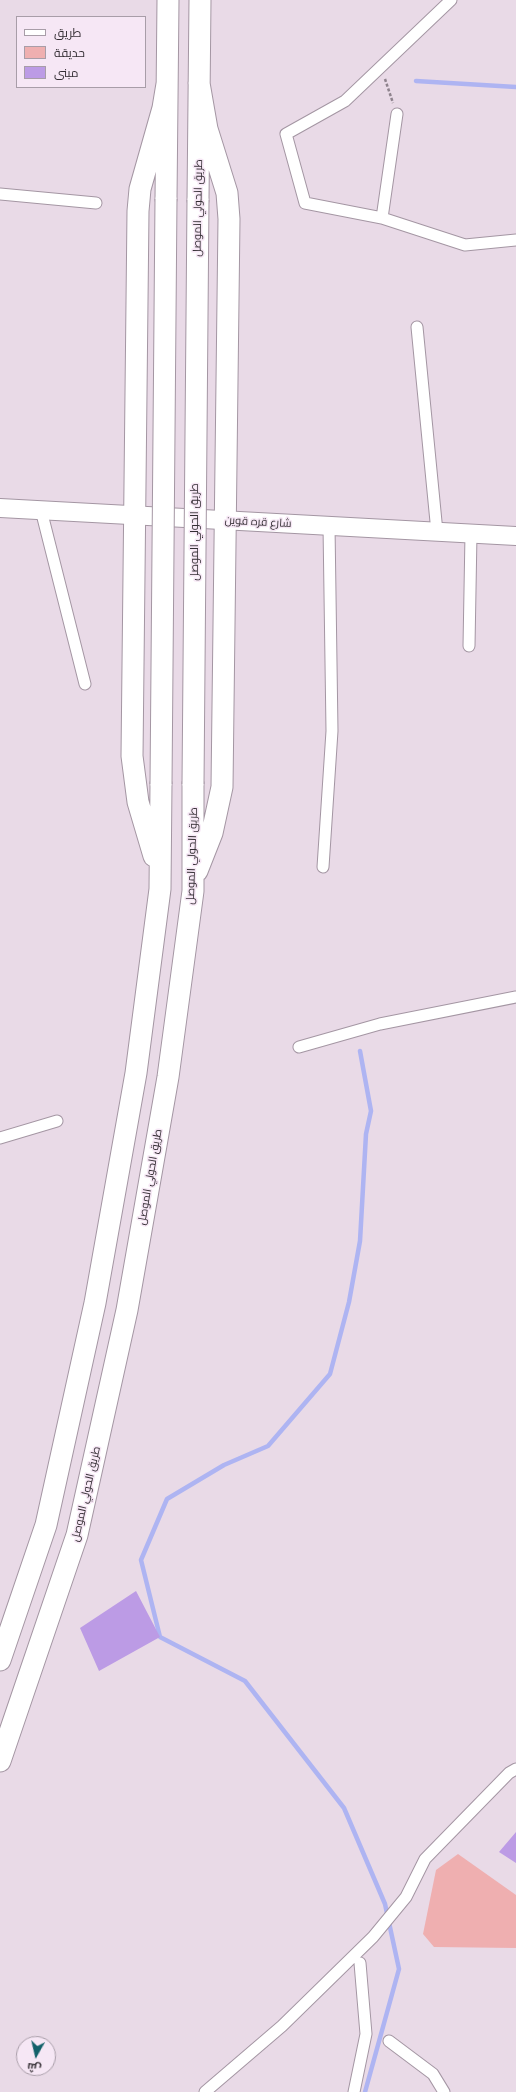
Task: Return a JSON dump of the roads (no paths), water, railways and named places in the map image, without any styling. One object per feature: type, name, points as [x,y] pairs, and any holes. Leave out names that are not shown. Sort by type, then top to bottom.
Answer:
[{"type":"highway","points":[[0,1660],[46,1525],[95,1303],[136,1073],[160,890],[168,0]]},
{"type":"highway","name":"طريق الحولي الموصل","points":[[0,1761],[78,1536],[130,1294],[168,1077],[193,891],[200,0]]},
{"type":"highway","points":[[193,891],[196,875],[214,826],[222,787],[229,219],[227,192],[207,129],[199,83]]},
{"type":"highway","points":[[160,890],[157,867],[138,802],[132,756],[134,515],[138,211],[140,188],[161,115],[167,84]]},
{"type":"main road","name":"شارع قره قوين","points":[[0,508],[516,536]]},
{"type":"street","points":[[451,0],[345,102],[286,134],[305,203],[382,218],[465,245],[516,240]]},
{"type":"street","points":[[382,218],[397,114]]},
{"type":"street","points":[[0,194],[96,203]]},
{"type":"street","points":[[417,327],[437,532]]},
{"type":"street","points":[[41,510],[85,684]]},
{"type":"street","points":[[323,867],[332,731],[329,526]]},
{"type":"street","points":[[469,646],[471,534]]},
{"type":"street","points":[[299,1048],[380,1024],[516,997]]},
{"type":"street","points":[[0,1138],[57,1121]]},
{"type":"street","points":[[206,2092],[282,2026],[373,1938],[406,1897],[425,1859],[509,1773],[516,1769]]},
{"type":"street","points":[[354,2092],[366,2034],[360,1963]]},
{"type":"street","points":[[389,2041],[433,2074],[444,2092]]},
{"type":"waterway","points":[[416,81],[516,87]]},
{"type":"waterway","points":[[360,1051],[371,1111],[366,1134],[360,1241],[349,1302],[330,1374],[268,1446],[224,1465],[167,1499],[141,1560],[160,1637],[245,1681],[344,1808],[385,1904],[399,1969],[365,2092]]}]
